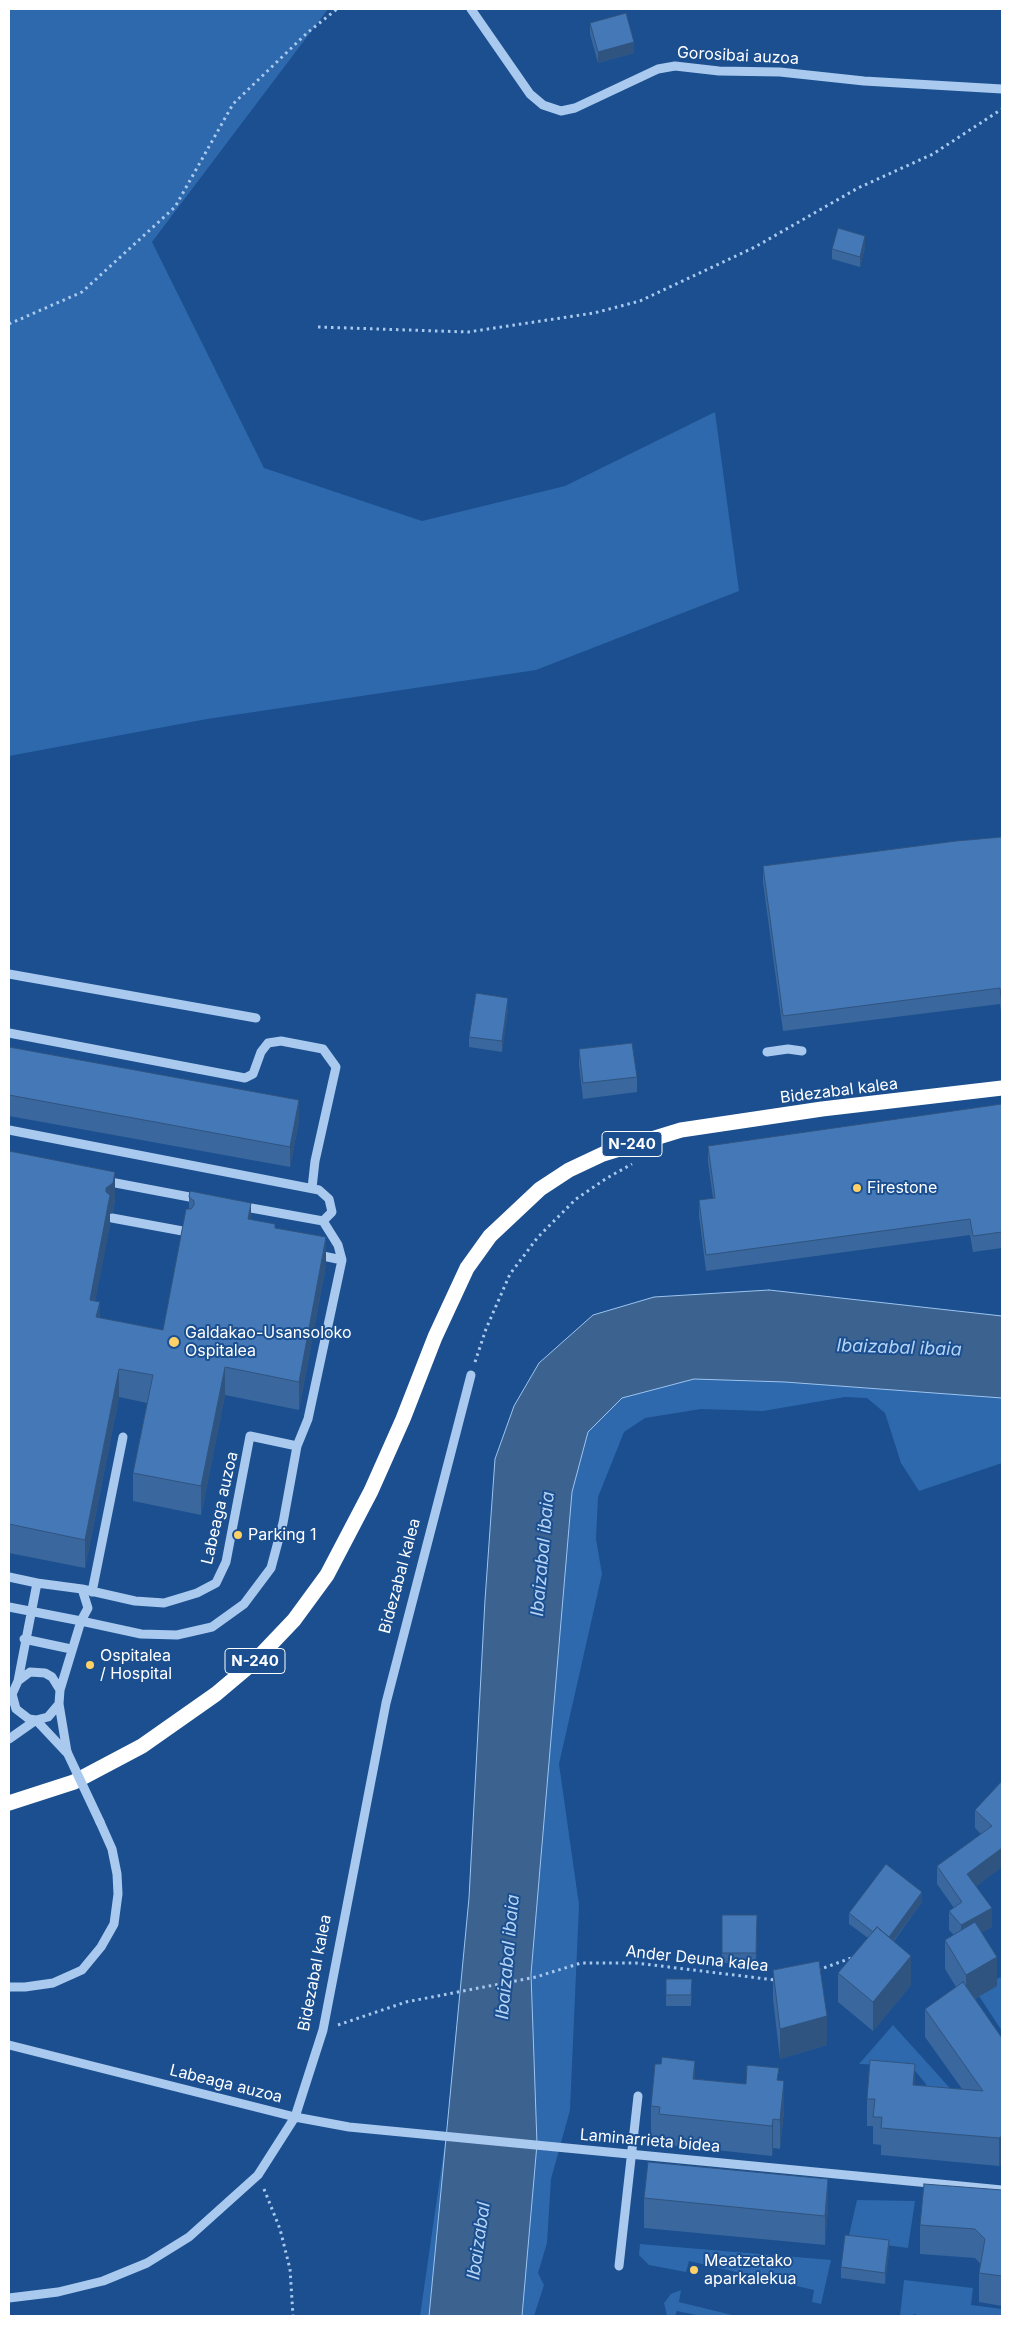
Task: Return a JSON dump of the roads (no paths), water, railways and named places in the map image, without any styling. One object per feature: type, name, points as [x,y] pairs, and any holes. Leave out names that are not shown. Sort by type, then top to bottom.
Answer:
[{"type":"highway","name":"Bidezabal kalea","points":[[9,1803],[74,1782],[142,1746],[216,1694],[254,1662],[294,1620],[327,1575],[371,1491],[403,1419],[435,1337],[467,1268],[490,1236],[540,1189],[569,1170],[603,1154],[681,1130],[822,1109],[1002,1088]]},
{"type":"street","name":"Gorosibai auzoa","points":[[471,9],[530,94],[543,105],[561,111],[575,108],[658,69],[675,66],[780,72],[864,81],[1002,89]]},
{"type":"street","points":[[9,974],[256,1018]]},
{"type":"street","points":[[9,1033],[245,1078],[253,1074],[260,1052],[268,1043],[281,1041],[323,1049],[336,1067],[315,1161],[312,1188]]},
{"type":"street","points":[[767,1052],[788,1049],[802,1051]]},
{"type":"street","points":[[9,1130],[319,1190],[329,1200],[332,1212],[323,1221]]},
{"type":"street","points":[[91,1179],[206,1200]]},
{"type":"street","points":[[9,1607],[142,1634],[177,1635],[212,1627],[244,1604],[271,1568],[283,1523],[296,1446],[308,1419],[342,1260],[338,1245],[323,1221],[235,1205]]},
{"type":"street","points":[[112,1218],[188,1232]]},
{"type":"street","points":[[324,1256],[342,1260]]},
{"type":"street","name":"Bidezabal kalea","points":[[295,2117],[323,2030],[386,1703],[471,1375]]},
{"type":"street","name":"Labeaga auzoa","points":[[37,1583],[135,1601],[164,1603],[197,1593],[216,1583],[226,1562],[250,1436],[296,1446]]},
{"type":"street","points":[[92,1592],[124,1437]]},
{"type":"street","points":[[9,1577],[37,1583],[24,1639],[18,1681],[11,1697],[16,1709],[29,1719],[36,1720],[67,1752]]},
{"type":"street","points":[[9,1987],[25,1988],[53,1983],[82,1970],[102,1947],[114,1924],[118,1894],[117,1874],[112,1849],[67,1752],[59,1704],[60,1690],[71,1649],[88,1608],[82,1590]]},
{"type":"street","points":[[24,1639],[71,1649]]},
{"type":"street","points":[[18,1681],[23,1676],[38,1672],[52,1677],[60,1690]]},
{"type":"street","points":[[9,1739],[36,1720],[48,1717],[59,1704]]},
{"type":"street","name":"Labeaga auzoa","points":[[9,2044],[295,2117],[258,2175],[189,2236],[147,2263],[103,2281],[58,2292],[9,2298]]},
{"type":"street","points":[[619,2266],[638,2096]]},
{"type":"street","name":"Laminarrieta bidea","points":[[295,2117],[349,2127],[423,2135],[1002,2190]]},
{"type":"water","points":[[769,1290],[1002,1316],[1002,1398],[785,1382],[694,1379],[622,1398],[588,1432],[572,1492],[531,1974],[537,2144],[522,2316],[429,2316],[469,1898],[485,1600],[495,1459],[514,1406],[539,1363],[593,1315],[654,1297]]},
{"type":"place","name":"Firestone","points":[[857,1188]]},
{"type":"place","name":"Galdakao-Usansoloko Ospitalea","points":[[174,1342]]},
{"type":"place","name":"Parking 1","points":[[238,1535]]},
{"type":"place","name":"Ospitalea / Hospital","points":[[90,1665]]},
{"type":"place","name":"Meatzetako aparkalekua","points":[[694,2270]]},
{"type":"water label","name":"Ibaizabal ibaia","points":[[899,1348]]},
{"type":"water label","name":"Ibaizabal ibaia","points":[[543,1554]]},
{"type":"water label","name":"Ibaizabal ibaia","points":[[508,1957]]},
{"type":"water label","name":"Ibaizabal","points":[[479,2241]]}]
